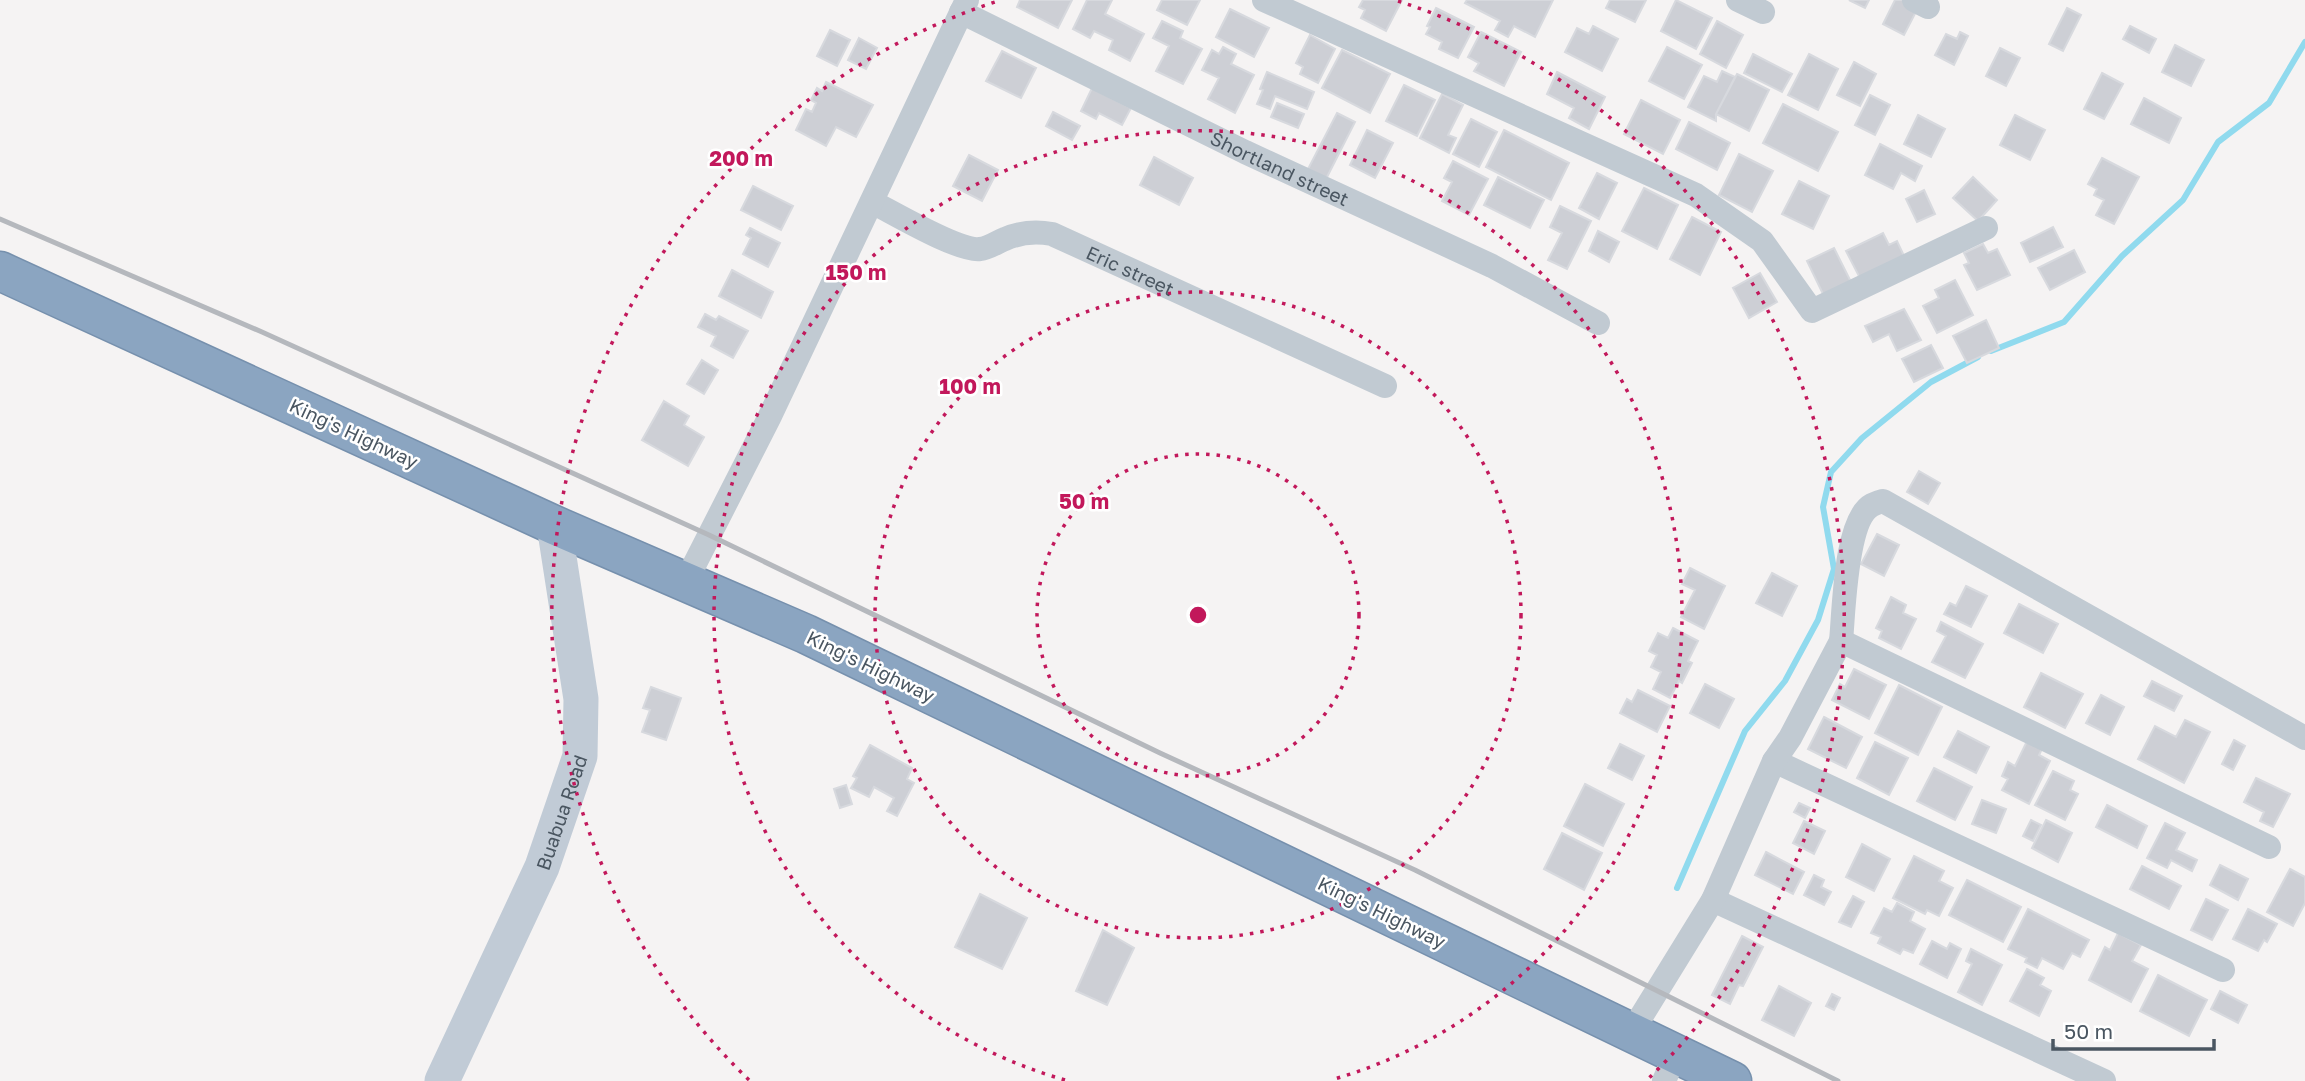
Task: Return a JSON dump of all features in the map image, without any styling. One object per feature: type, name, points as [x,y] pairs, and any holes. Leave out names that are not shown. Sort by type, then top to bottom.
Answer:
[{"type":"highway","name":"King's Highway","points":[[0,271],[554,525],[806,634],[1631,1033],[1670,1067],[1732,1081]]},
{"type":"street","points":[[1264,0],[1696,195],[1762,241],[1812,311],[1986,228]]},
{"type":"street","points":[[1738,0],[1763,12]]},
{"type":"street","points":[[685,583],[769,418],[964,6]]},
{"type":"street","name":"Shortland street","points":[[964,6],[1245,152],[1493,266],[1598,323]]},
{"type":"street","name":"Eric street","points":[[872,202],[965,248],[987,247],[1027,232],[1052,234],[1385,386]]},
{"type":"street","points":[[1631,1033],[1713,900],[1774,761],[1790,738],[1841,641],[1853,536],[1871,505],[1883,501],[2305,738]]},
{"type":"street","name":"Buabua Road","points":[[442,1081],[542,867],[580,756],[581,699],[554,525]]},
{"type":"street","points":[[1841,641],[2269,848]]},
{"type":"street","points":[[1774,761],[2223,970]]},
{"type":"street","points":[[1713,900],[2104,1081]]},
{"type":"building","points":[[1020,0],[1072,0],[1058,28],[1017,7]]},
{"type":"building","points":[[1087,0],[1112,0],[1105,14],[1144,34],[1130,61],[1109,50],[1113,40],[1094,31],[1090,38],[1073,29]]},
{"type":"building","points":[[1162,0],[1200,0],[1187,25],[1157,10]]},
{"type":"building","points":[[1363,0],[1402,0],[1386,31],[1361,18],[1365,10],[1359,7]]},
{"type":"building","points":[[1467,0],[1553,0],[1535,37],[1514,26],[1508,37],[1495,30],[1500,21],[1465,3]]},
{"type":"building","points":[[1610,0],[1646,0],[1635,22],[1606,8]]},
{"type":"building","points":[[1676,0],[1712,18],[1696,49],[1661,31]]},
{"type":"building","points":[[1849,0],[1869,0],[1865,8]]},
{"type":"building","points":[[1895,0],[1908,0],[1919,6],[1904,35],[1883,24]]},
{"type":"building","points":[[1436,8],[1474,27],[1458,58],[1439,49],[1442,42],[1426,34]]},
{"type":"building","points":[[2067,8],[2081,15],[2063,51],[2049,44]]},
{"type":"building","points":[[1230,9],[1269,28],[1254,57],[1216,37]]},
{"type":"building","points":[[1162,21],[1183,31],[1180,38],[1202,49],[1183,84],[1156,71],[1169,46],[1153,38]]},
{"type":"building","points":[[1717,21],[1743,35],[1726,68],[1700,54]]},
{"type":"building","points":[[1593,26],[1618,39],[1602,71],[1565,52],[1577,28],[1589,34]]},
{"type":"building","points":[[2130,26],[2156,39],[2149,53],[2123,39]]},
{"type":"building","points":[[830,30],[850,40],[837,66],[817,56]]},
{"type":"building","points":[[1481,32],[1521,52],[1504,86],[1474,71],[1479,63],[1468,57]]},
{"type":"building","points":[[1960,32],[1968,36],[1954,65],[1935,55],[1946,34],[1957,39]]},
{"type":"building","points":[[1310,35],[1335,49],[1318,83],[1300,74],[1303,67],[1296,63]]},
{"type":"building","points":[[859,38],[877,48],[866,69],[848,60]]},
{"type":"building","points":[[2175,45],[2204,60],[2191,86],[2162,72]]},
{"type":"building","points":[[1223,47],[1236,54],[1231,64],[1254,75],[1235,113],[1208,99],[1219,78],[1202,70],[1212,50],[1219,54]]},
{"type":"building","points":[[1667,47],[1702,65],[1684,99],[1649,81]]},
{"type":"building","points":[[2000,48],[2020,58],[2006,86],[1986,76]]},
{"type":"building","points":[[1342,50],[1390,74],[1370,113],[1322,88]]},
{"type":"building","points":[[1002,51],[1036,68],[1021,98],[986,81]]},
{"type":"building","points":[[1753,54],[1792,74],[1782,92],[1744,73]]},
{"type":"building","points":[[1809,54],[1838,69],[1818,110],[1788,95]]},
{"type":"building","points":[[1854,62],[1876,74],[1860,106],[1837,95]]},
{"type":"building","points":[[1722,71],[1735,77],[1716,114],[1716,121],[1688,107],[1704,76],[1717,82]]},
{"type":"building","points":[[1267,72],[1314,92],[1307,109],[1275,96],[1270,109],[1257,104]]},
{"type":"building","points":[[1557,72],[1605,97],[1589,129],[1569,118],[1574,108],[1547,94]]},
{"type":"building","points":[[2102,73],[2123,84],[2104,119],[2084,109]]},
{"type":"building","points":[[1737,74],[1769,90],[1749,131],[1716,114]]},
{"type":"building","points":[[826,82],[873,105],[856,137],[836,127],[826,146],[796,130],[806,109],[812,112],[816,103],[811,100],[817,88],[822,91]]},
{"type":"building","points":[[1404,85],[1435,100],[1417,136],[1386,121]]},
{"type":"building","points":[[1092,88],[1131,108],[1122,125],[1099,113],[1096,119],[1081,111]]},
{"type":"building","points":[[1442,94],[1463,105],[1448,135],[1456,138],[1449,153],[1420,138]]},
{"type":"building","points":[[1870,95],[1890,105],[1875,135],[1855,125]]},
{"type":"building","points":[[2144,98],[2181,118],[2169,143],[2131,124]]},
{"type":"building","points":[[1641,100],[1680,120],[1663,154],[1624,134]]},
{"type":"building","points":[[1277,103],[1304,114],[1298,128],[1271,117]]},
{"type":"building","points":[[1783,104],[1838,132],[1818,171],[1763,143]]},
{"type":"building","points":[[1053,112],[1080,126],[1072,140],[1046,126]]},
{"type":"building","points":[[1337,113],[1355,122],[1326,179],[1308,169]]},
{"type":"building","points":[[1918,115],[1945,129],[1931,157],[1904,144]]},
{"type":"building","points":[[2015,115],[2045,130],[2030,160],[2000,145]]},
{"type":"building","points":[[1471,119],[1497,132],[1479,167],[1453,154]]},
{"type":"building","points":[[1689,122],[1730,143],[1717,170],[1676,149]]},
{"type":"building","points":[[1367,130],[1393,143],[1375,178],[1350,165]]},
{"type":"building","points":[[1504,130],[1569,163],[1551,200],[1486,167]]},
{"type":"building","points":[[1880,144],[1922,166],[1915,181],[1901,173],[1893,189],[1865,175]]},
{"type":"building","points":[[1739,154],[1773,171],[1752,212],[1719,195]]},
{"type":"building","points":[[969,155],[998,170],[982,201],[953,186]]},
{"type":"building","points":[[1154,157],[1193,178],[1179,205],[1140,185]]},
{"type":"building","points":[[2102,158],[2139,177],[2114,224],[2096,215],[2104,200],[2094,195],[2097,189],[2088,184]]},
{"type":"building","points":[[1453,161],[1488,179],[1469,215],[1442,201],[1452,182],[1444,178]]},
{"type":"building","points":[[1597,173],[1617,183],[1599,219],[1579,208]]},
{"type":"building","points":[[1498,177],[1544,200],[1530,228],[1484,205]]},
{"type":"building","points":[[1973,177],[1997,200],[1978,221],[1953,198]]},
{"type":"building","points":[[1799,181],[1829,196],[1813,229],[1782,214]]},
{"type":"building","points":[[753,186],[793,206],[781,230],[741,210]]},
{"type":"building","points":[[1644,188],[1678,205],[1657,249],[1622,231]]},
{"type":"building","points":[[1924,190],[1935,214],[1917,222],[1906,199]]},
{"type":"building","points":[[1560,206],[1591,221],[1567,269],[1548,260],[1562,233],[1550,227]]},
{"type":"building","points":[[1692,217],[1721,232],[1700,275],[1670,259]]},
{"type":"building","points":[[2053,227],[2063,247],[2030,262],[2021,243]]},
{"type":"building","points":[[750,228],[780,243],[768,267],[743,254],[751,238],[746,235]]},
{"type":"building","points":[[1598,231],[1619,242],[1609,262],[1589,251]]},
{"type":"building","points":[[1883,233],[1889,245],[1897,241],[1906,260],[1862,282],[1846,251]]},
{"type":"building","points":[[1983,244],[1988,253],[1997,249],[2010,275],[1977,290],[1964,265],[1969,263],[1964,253]]},
{"type":"building","points":[[1834,248],[1858,296],[1823,294],[1807,261]]},
{"type":"building","points":[[2074,250],[2085,272],[2050,290],[2038,268]]},
{"type":"building","points":[[732,270],[773,292],[761,318],[719,296]]},
{"type":"building","points":[[1760,273],[1777,302],[1749,318],[1733,288]]},
{"type":"building","points":[[1955,280],[1973,315],[1937,333],[1923,306],[1939,298],[1935,290]]},
{"type":"building","points":[[1904,309],[1921,340],[1897,351],[1889,334],[1873,342],[1865,326]]},
{"type":"building","points":[[705,314],[716,320],[719,316],[748,331],[733,358],[711,346],[716,336],[698,327]]},
{"type":"building","points":[[1986,320],[1999,348],[1967,363],[1953,336]]},
{"type":"building","points":[[1931,345],[1943,368],[1914,382],[1902,359]]},
{"type":"building","points":[[702,360],[718,370],[704,394],[687,384]]},
{"type":"building","points":[[664,401],[689,416],[684,425],[704,437],[688,466],[642,440]]},
{"type":"building","points":[[1919,471],[1940,483],[1928,504],[1907,492]]},
{"type":"building","points":[[1877,534],[1899,545],[1884,576],[1861,564]]},
{"type":"building","points":[[1690,568],[1725,586],[1704,629],[1681,617],[1695,590],[1682,584]]},
{"type":"building","points":[[1772,573],[1797,586],[1782,616],[1756,603]]},
{"type":"building","points":[[1966,586],[1987,596],[1971,627],[1944,614],[1950,603],[1956,606]]},
{"type":"building","points":[[1891,597],[1906,605],[1903,613],[1916,619],[1901,649],[1879,638],[1882,631],[1876,628]]},
{"type":"building","points":[[2019,604],[2058,624],[2043,653],[2004,633]]},
{"type":"building","points":[[1941,622],[1983,644],[1965,678],[1932,662],[1946,636],[1937,631]]},
{"type":"building","points":[[1673,628],[1698,641],[1688,661],[1692,663],[1682,683],[1679,681],[1670,698],[1653,689],[1661,672],[1651,667],[1657,655],[1649,651],[1658,633],[1668,638]]},
{"type":"building","points":[[1854,669],[1886,685],[1869,719],[1832,700],[1840,684],[1845,687]]},
{"type":"building","points":[[2041,673],[2083,694],[2065,728],[2024,707]]},
{"type":"building","points":[[2152,681],[2182,696],[2174,711],[2144,696]]},
{"type":"building","points":[[1705,684],[1734,699],[1719,728],[1690,713]]},
{"type":"building","points":[[1899,685],[1942,707],[1918,755],[1875,733]]},
{"type":"building","points":[[651,687],[681,698],[666,740],[642,732],[650,710],[643,708]]},
{"type":"building","points":[[1638,690],[1670,706],[1657,732],[1620,713],[1627,699],[1632,702]]},
{"type":"building","points":[[2101,695],[2124,707],[2110,735],[2086,723]]},
{"type":"building","points":[[1824,717],[1862,737],[1846,768],[1808,749]]},
{"type":"building","points":[[2185,720],[2210,732],[2184,783],[2138,759],[2155,726],[2176,737]]},
{"type":"building","points":[[1958,731],[1989,747],[1976,773],[1944,757]]},
{"type":"building","points":[[2234,740],[2245,746],[2233,770],[2222,764]]},
{"type":"building","points":[[2027,741],[2042,749],[2039,755],[2050,761],[2029,804],[2002,790],[2008,779],[2002,776],[2008,762],[2015,766]]},
{"type":"building","points":[[1875,742],[1908,758],[1889,795],[1857,778]]},
{"type":"building","points":[[1620,744],[1644,756],[1632,780],[1608,768]]},
{"type":"building","points":[[870,745],[912,768],[907,779],[914,783],[897,816],[887,811],[894,798],[874,787],[869,797],[851,788],[857,778],[853,776]]},
{"type":"building","points":[[1934,768],[1972,787],[1955,820],[1917,801]]},
{"type":"building","points":[[2053,771],[2074,781],[2070,790],[2078,794],[2065,820],[2035,805]]},
{"type":"building","points":[[2256,778],[2290,794],[2273,827],[2260,821],[2264,812],[2244,802]]},
{"type":"building","points":[[1585,784],[1624,804],[1603,846],[1564,826]]},
{"type":"building","points":[[846,785],[852,804],[840,808],[834,789]]},
{"type":"building","points":[[1982,800],[2006,809],[1996,833],[1972,824]]},
{"type":"building","points":[[1799,803],[1810,808],[1805,818],[1794,812]]},
{"type":"building","points":[[2107,805],[2147,826],[2137,848],[2096,827]]},
{"type":"building","points":[[2031,820],[2041,825],[2033,841],[2023,836]]},
{"type":"building","points":[[2046,820],[2072,833],[2058,862],[2032,848]]},
{"type":"building","points":[[1804,821],[1825,831],[1814,854],[1793,843]]},
{"type":"building","points":[[2165,823],[2185,833],[2176,850],[2197,860],[2192,871],[2171,860],[2167,868],[2147,858]]},
{"type":"building","points":[[1562,833],[1602,853],[1584,890],[1544,869]]},
{"type":"building","points":[[1862,844],[1890,859],[1874,891],[1846,877]]},
{"type":"building","points":[[1766,852],[1804,872],[1793,894],[1755,875]]},
{"type":"building","points":[[1914,856],[1944,871],[1939,881],[1953,888],[1939,916],[1927,910],[1925,914],[1893,898]]},
{"type":"building","points":[[2220,865],[2248,879],[2238,900],[2210,885]]},
{"type":"building","points":[[2142,866],[2181,886],[2169,909],[2130,889]]},
{"type":"building","points":[[2290,869],[2305,877],[2305,903],[2293,926],[2267,912]]},
{"type":"building","points":[[1814,875],[1824,880],[1821,887],[1831,892],[1824,905],[1804,895]]},
{"type":"building","points":[[1967,880],[2021,907],[2003,942],[1949,915]]},
{"type":"building","points":[[980,894],[1027,918],[1002,969],[955,947]]},
{"type":"building","points":[[1853,896],[1864,902],[1851,927],[1839,922]]},
{"type":"building","points":[[2206,899],[2228,910],[2212,940],[2191,930]]},
{"type":"building","points":[[1897,903],[1914,912],[1910,921],[1925,929],[1913,953],[1903,949],[1900,954],[1878,943],[1881,937],[1871,933],[1884,908],[1892,912]]},
{"type":"building","points":[[2028,909],[2089,940],[2080,957],[2072,953],[2063,969],[2042,958],[2037,968],[2025,962],[2027,958],[2008,949]]},
{"type":"building","points":[[2248,909],[2277,924],[2267,942],[2264,940],[2258,951],[2233,939]]},
{"type":"building","points":[[1103,930],[1134,948],[1107,1005],[1076,991]]},
{"type":"building","points":[[2118,933],[2141,945],[2132,961],[2148,969],[2131,1002],[2089,980],[2105,947],[2110,950]]},
{"type":"building","points":[[1742,936],[1763,947],[1743,986],[1739,985],[1730,1004],[1712,995]]},
{"type":"building","points":[[1932,941],[1947,949],[1950,943],[1961,949],[1947,978],[1920,964]]},
{"type":"building","points":[[1971,949],[2002,965],[1982,1005],[1958,992],[1972,964],[1966,961]]},
{"type":"building","points":[[2027,969],[2044,978],[2040,985],[2051,991],[2039,1016],[2010,1001]]},
{"type":"building","points":[[2158,975],[2207,1000],[2189,1036],[2140,1011]]},
{"type":"building","points":[[1779,986],[1811,1003],[1794,1036],[1762,1020]]},
{"type":"building","points":[[2220,991],[2247,1005],[2238,1023],[2211,1009]]},
{"type":"building","points":[[1832,994],[1840,998],[1834,1010],[1826,1006]]},
{"type":"waterway","points":[[1991,351],[2064,322],[2122,256],[2183,200],[2218,142],[2269,103],[2305,42]]},
{"type":"waterway","points":[[1677,888],[1745,731],[1785,681],[1818,620],[1834,569],[1823,507],[1831,472],[1862,438],[1931,382],[1978,357]]},
{"type":"railway","points":[[0,219],[262,332],[709,535],[1160,753],[1415,870],[1838,1081]]}]
